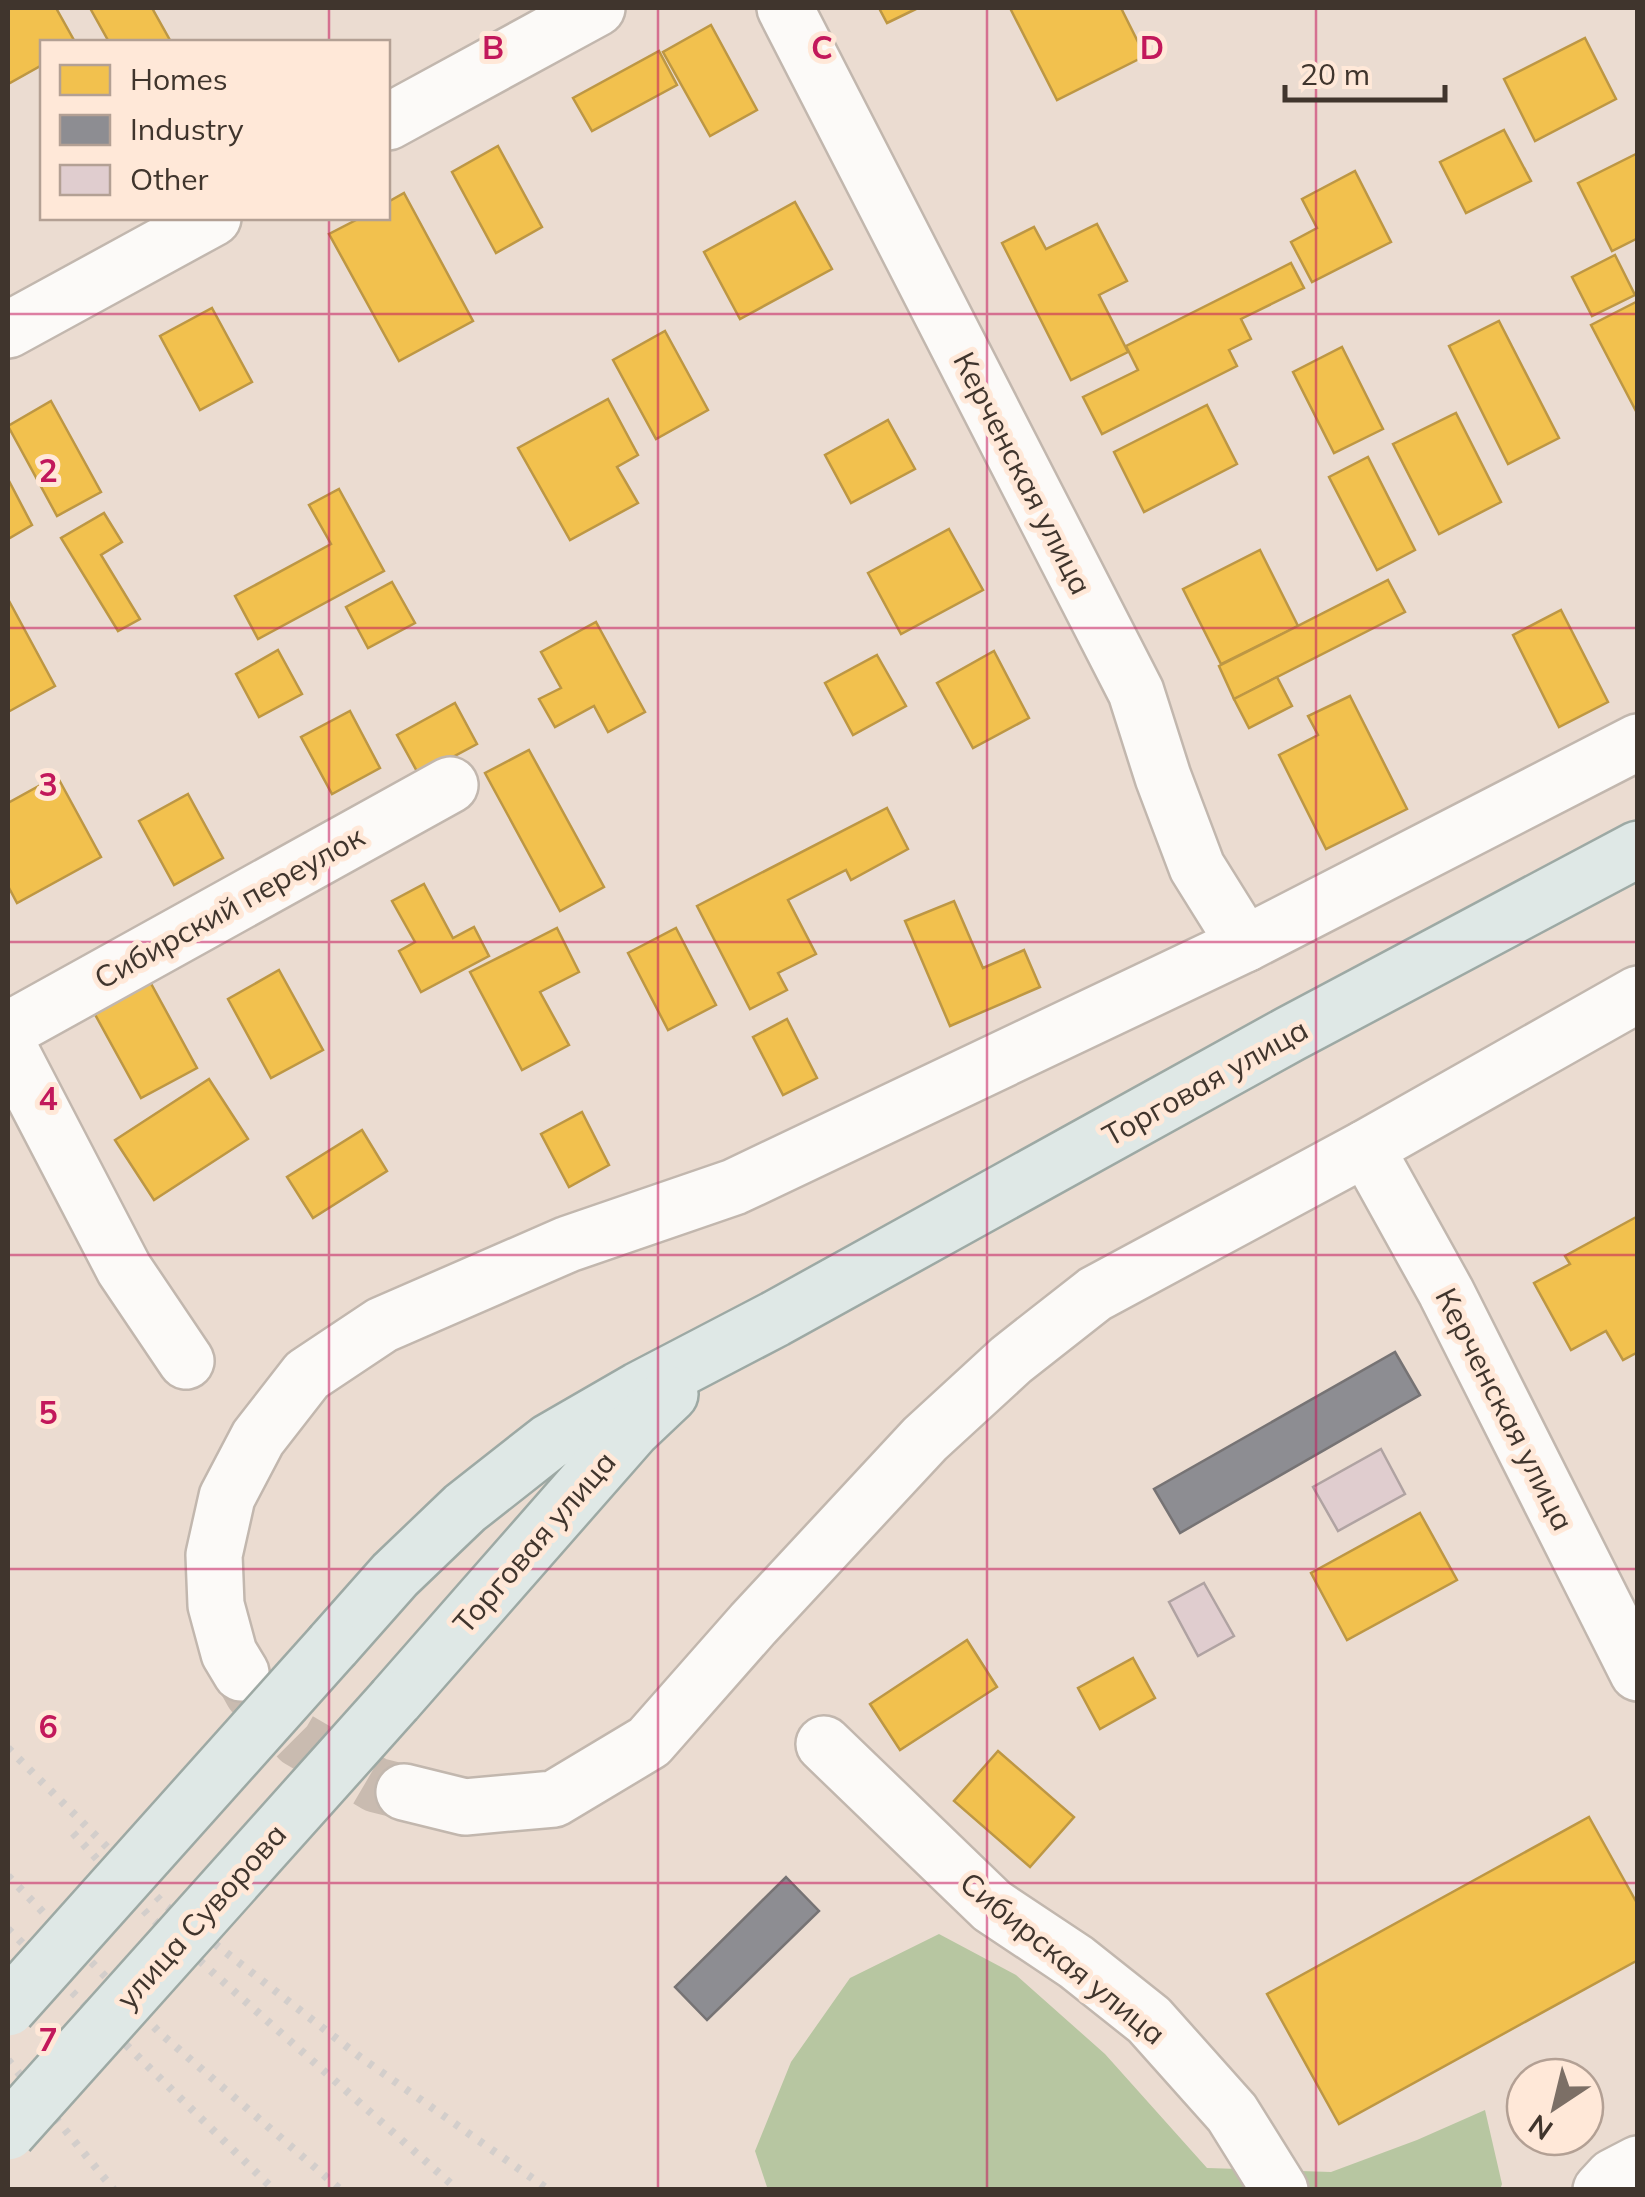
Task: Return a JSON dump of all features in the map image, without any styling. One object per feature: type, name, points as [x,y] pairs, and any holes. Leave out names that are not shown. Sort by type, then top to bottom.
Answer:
[{"type":"main road","name":"Торговая улица","points":[[8,2008],[395,1575],[465,1508],[550,1442],[638,1390],[1290,1034],[1638,850]]},
{"type":"main road","name":"Торговая улица","points":[[395,1700],[632,1430],[689,1377],[776,1318]]},
{"type":"main road","name":"улица Суворова","points":[[8,2132],[395,1700]]},
{"type":"street","points":[[390,121],[597,8]]},
{"type":"street","name":"Керченская улица","points":[[785,8],[1136,692],[1197,867],[1245,944]]},
{"type":"street","points":[[8,330],[208,220]]},
{"type":"street","points":[[241,1673],[229,1653],[216,1605],[214,1555],[227,1497],[258,1438],[307,1375],[382,1326],[568,1244],[734,1187],[1245,944],[1638,742]]},
{"type":"street","name":"Сибирский переулок","points":[[8,1030],[450,785]]},
{"type":"street","points":[[404,1792],[465,1807],[554,1799],[649,1742],[925,1440],[1011,1360],[1095,1294],[1366,1148],[1638,994]]},
{"type":"street","points":[[8,1046],[124,1269],[186,1361]]},
{"type":"street","name":"Керченская улица","points":[[1366,1148],[1446,1292],[1638,1673]]},
{"type":"street","name":"Сибирская улица","points":[[824,1744],[992,1906],[1076,1962],[1149,2020],[1232,2113],[1280,2190]]},
{"type":"street","points":[[1601,2190],[1638,2164]]},
{"type":"green space","points":[[939,1934],[1016,1975],[1105,2054],[1207,2168],[1331,2172],[1485,2110],[1502,2184],[1500,2190],[768,2190],[755,2151],[791,2062],[850,1978]]},
{"type":"building: Homes","points":[[8,8],[56,8],[74,40],[40,40],[40,66],[8,84]]},
{"type":"building: Homes","points":[[90,8],[152,8],[170,40],[108,40]]},
{"type":"building: Homes","points":[[879,8],[918,8],[887,23]]},
{"type":"building: Homes","points":[[1010,8],[1121,8],[1145,56],[1057,100]]},
{"type":"building: Homes","points":[[711,25],[757,110],[710,136],[663,52]]},
{"type":"building: Homes","points":[[1585,38],[1616,99],[1535,141],[1504,79]]},
{"type":"building: Homes","points":[[659,51],[677,85],[592,131],[573,98]]},
{"type":"building: Homes","points":[[1504,130],[1531,181],[1466,213],[1440,162]]},
{"type":"building: Homes","points":[[498,146],[542,227],[496,253],[452,172]]},
{"type":"building: Homes","points":[[1638,153],[1638,238],[1612,251],[1578,183]]},
{"type":"building: Homes","points":[[1355,171],[1391,242],[1312,282],[1291,242],[1317,228],[1302,199]]},
{"type":"building: Homes","points":[[404,193],[473,321],[399,361],[329,234],[356,220],[390,220],[390,201]]},
{"type":"building: Homes","points":[[795,202],[832,269],[740,319],[704,252]]},
{"type":"building: Homes","points":[[1097,224],[1127,281],[1099,295],[1128,352],[1071,380],[1002,243],[1034,227],[1046,249]]},
{"type":"building: Homes","points":[[1615,255],[1635,295],[1592,316],[1572,277]]},
{"type":"building: Homes","points":[[1291,263],[1304,288],[1241,319],[1251,339],[1229,350],[1237,366],[1102,434],[1083,397],[1138,370],[1126,346]]},
{"type":"building: Homes","points":[[1638,301],[1638,415],[1591,325]]},
{"type":"building: Homes","points":[[212,308],[252,382],[200,410],[160,336]]},
{"type":"building: Homes","points":[[1499,321],[1559,438],[1508,464],[1449,346]]},
{"type":"building: Homes","points":[[665,331],[708,410],[656,439],[613,360]]},
{"type":"building: Homes","points":[[1342,347],[1383,429],[1334,453],[1293,372]]},
{"type":"building: Homes","points":[[608,399],[638,455],[617,467],[638,503],[570,540],[518,448]]},
{"type":"building: Homes","points":[[51,401],[101,492],[57,516],[8,426]]},
{"type":"building: Homes","points":[[1207,405],[1237,464],[1144,512],[1114,452]]},
{"type":"building: Homes","points":[[1456,413],[1501,502],[1439,534],[1393,444]]},
{"type":"building: Homes","points":[[888,420],[915,469],[851,503],[825,455]]},
{"type":"building: Homes","points":[[1368,457],[1415,550],[1377,570],[1329,477]]},
{"type":"building: Homes","points":[[8,479],[32,525],[8,539]]},
{"type":"building: Homes","points":[[339,489],[384,571],[258,639],[235,596],[331,544],[309,505]]},
{"type":"building: Homes","points":[[104,513],[122,542],[101,555],[140,619],[118,631],[61,538]]},
{"type":"building: Homes","points":[[949,529],[983,590],[901,634],[868,573]]},
{"type":"building: Homes","points":[[1260,550],[1298,626],[1221,664],[1183,589]]},
{"type":"building: Homes","points":[[1388,580],[1405,612],[1234,699],[1219,666]]},
{"type":"building: Homes","points":[[392,582],[415,623],[368,648],[346,607]]},
{"type":"building: Homes","points":[[8,599],[55,686],[8,712]]},
{"type":"building: Homes","points":[[1561,610],[1608,702],[1559,727],[1513,635]]},
{"type":"building: Homes","points":[[596,622],[645,712],[608,732],[594,706],[555,727],[539,699],[561,688],[541,652]]},
{"type":"building: Homes","points":[[278,650],[302,694],[259,717],[236,674]]},
{"type":"building: Homes","points":[[994,651],[1029,718],[973,748],[937,683]]},
{"type":"building: Homes","points":[[877,655],[906,706],[853,735],[825,683]]},
{"type":"building: Homes","points":[[1277,677],[1292,706],[1249,728],[1234,699]]},
{"type":"building: Homes","points":[[1350,696],[1407,809],[1326,849],[1279,755],[1318,735],[1308,716]]},
{"type":"building: Homes","points":[[455,703],[477,744],[419,775],[397,735]]},
{"type":"building: Homes","points":[[350,711],[380,768],[332,794],[301,737]]},
{"type":"building: Homes","points":[[529,750],[604,887],[560,911],[485,773]]},
{"type":"building: Homes","points":[[57,776],[101,857],[17,903],[8,886],[8,803]]},
{"type":"building: Homes","points":[[188,794],[223,858],[174,885],[139,821]]},
{"type":"building: Homes","points":[[887,808],[908,849],[851,880],[846,870],[788,900],[816,954],[778,973],[787,990],[750,1009],[697,906]]},
{"type":"building: Homes","points":[[424,884],[453,938],[474,927],[489,956],[421,992],[399,951],[415,942],[392,901]]},
{"type":"building: Homes","points":[[954,901],[983,968],[1024,950],[1040,987],[950,1026],[905,921]]},
{"type":"building: Homes","points":[[557,928],[579,972],[540,992],[569,1045],[522,1070],[470,972]]},
{"type":"building: Homes","points":[[676,928],[716,1005],[668,1030],[628,953]]},
{"type":"building: Homes","points":[[279,970],[323,1050],[271,1078],[228,999]]},
{"type":"building: Homes","points":[[148,978],[197,1068],[141,1098],[92,1009]]},
{"type":"building: Homes","points":[[787,1019],[817,1078],[783,1095],[753,1037]]},
{"type":"building: Homes","points":[[209,1079],[248,1139],[154,1200],[115,1140]]},
{"type":"building: Homes","points":[[582,1112],[609,1165],[569,1187],[541,1134]]},
{"type":"building: Homes","points":[[362,1130],[387,1171],[313,1218],[287,1177]]},
{"type":"building: Homes","points":[[1638,1216],[1638,1352],[1623,1360],[1606,1331],[1571,1350],[1534,1283],[1570,1264],[1565,1256]]},
{"type":"building: Homes","points":[[1420,1513],[1457,1580],[1347,1640],[1311,1573]]},
{"type":"building: Homes","points":[[967,1640],[997,1687],[900,1750],[870,1704]]},
{"type":"building: Homes","points":[[1133,1658],[1155,1698],[1100,1729],[1078,1688]]},
{"type":"building: Homes","points":[[998,1751],[1074,1817],[1030,1867],[954,1801]]},
{"type":"building: Homes","points":[[1589,1817],[1638,1905],[1638,1960],[1339,2124],[1267,1994]]},
{"type":"building: Industry","points":[[1395,1352],[1420,1395],[1180,1533],[1154,1489]]},
{"type":"building: Industry","points":[[786,1877],[819,1911],[707,2020],[675,1987]]},
{"type":"building: Other","points":[[1381,1449],[1405,1494],[1338,1531],[1313,1487]]},
{"type":"building: Other","points":[[1204,1583],[1234,1636],[1198,1656],[1169,1602]]},
{"type":"tunnel","points":[[242,1675],[252,1693],[299,1740],[376,1785],[404,1792]]},
{"type":"railway","points":[[8,1748],[165,1905],[360,2057],[549,2190]]},
{"type":"railway","points":[[73,1833],[148,1915],[458,2190]]},
{"type":"railway","points":[[8,1876],[160,2033],[341,2190]]},
{"type":"railway","points":[[8,1929],[274,2190]]},
{"type":"railway","points":[[8,2060],[114,2190]]}]
